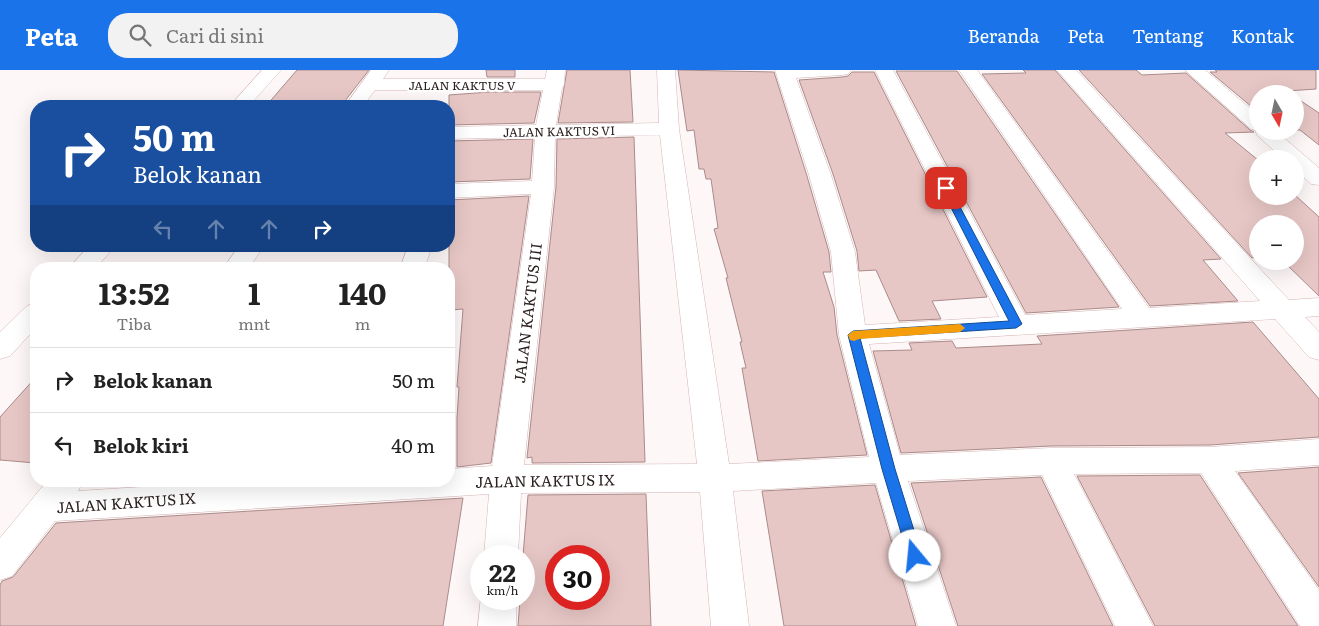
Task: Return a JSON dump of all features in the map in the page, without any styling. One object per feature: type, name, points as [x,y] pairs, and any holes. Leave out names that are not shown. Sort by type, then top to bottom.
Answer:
[{"type":"street","points":[[244,100],[272,70]]},
{"type":"street","points":[[666,70],[669,129],[715,478],[730,626]]},
{"type":"street","points":[[842,70],[784,71],[820,175],[843,252],[853,335],[888,469],[937,626]]},
{"type":"street","points":[[884,70],[1016,324]]},
{"type":"street","points":[[968,70],[1142,318]]},
{"type":"street","points":[[1066,70],[1319,350]]},
{"type":"street","points":[[1194,70],[1249,118]]},
{"type":"street","points":[[358,100],[375,77]]},
{"type":"street","name":"JALAN KAKTUS V","points":[[375,77],[555,77]]},
{"type":"street","name":"JALAN KAKTUS III","points":[[502,545],[506,479],[544,187],[545,131],[555,77]]},
{"type":"street","name":"JALAN KAKTUS VI","points":[[455,132],[669,129]]},
{"type":"street","points":[[1274,140],[1319,179]]},
{"type":"street","points":[[455,191],[544,187]]},
{"type":"street","points":[[87,262],[97,252]]},
{"type":"street","points":[[853,335],[1319,307]]},
{"type":"street","points":[[0,349],[30,318]]},
{"type":"street","name":"JALAN KAKTUS IX","points":[[455,482],[506,479],[715,478],[1051,461],[1210,460],[1319,452]]},
{"type":"street","points":[[1210,460],[1319,622]]},
{"type":"street","points":[[1051,461],[1134,626]]},
{"type":"street","points":[[0,564],[62,487]]},
{"type":"street","name":"JALAN KAKTUS IX","points":[[46,507],[375,487]]},
{"type":"street","points":[[497,626],[498,610]]},
{"type":"building","points":[[297,70],[369,70],[346,100],[271,100]]},
{"type":"building","points":[[486,70],[515,70],[515,77],[487,77]]},
{"type":"building","points":[[567,70],[630,70],[633,122],[558,123]]},
{"type":"building","points":[[678,70],[774,72],[829,252],[831,272],[823,272],[834,307],[837,335],[867,455],[758,461],[742,368],[746,368],[740,342],[742,342],[726,278],[728,278],[714,229],[718,228],[711,179],[706,179],[704,169],[699,169],[694,130],[687,131]]},
{"type":"building","points":[[1023,70],[1055,70],[1221,259],[1203,260],[1238,301],[1150,306],[982,74],[1026,73]]},
{"type":"building","points":[[1079,70],[1136,70],[1142,75],[1186,73],[1249,129],[1249,132],[1225,133],[1249,153],[1249,205],[1304,205],[1304,203],[1319,217],[1319,296],[1292,270],[1304,270],[1304,215],[1249,215],[1249,255]]},
{"type":"building","points":[[1215,70],[1316,70],[1316,89],[1304,90],[1304,85],[1249,85],[1249,104],[1210,72],[1217,72]]},
{"type":"building","points":[[896,71],[957,71],[1119,307],[1026,313]]},
{"type":"building","points":[[852,72],[874,72],[987,297],[932,301],[941,319],[899,321],[876,270],[859,271],[857,251],[833,174],[799,80],[842,77],[848,76]]},
{"type":"building","points":[[489,92],[541,92],[534,123],[455,125],[455,100],[449,100],[449,95]]},
{"type":"building","points":[[1304,103],[1319,113],[1319,145],[1304,133]]},
{"type":"building","points":[[634,137],[645,462],[532,463],[532,457],[527,458],[556,187],[557,139]]},
{"type":"building","points":[[533,139],[530,179],[455,182],[455,141]]},
{"type":"building","points":[[529,196],[491,463],[457,467],[459,387],[457,387],[463,309],[455,310],[455,262],[449,262],[449,252],[455,252],[455,200]]},
{"type":"building","points":[[1253,322],[1319,399],[1319,437],[1210,445],[1051,446],[901,453],[873,351],[912,350],[909,343],[952,341],[956,348],[1042,344],[1037,336]]},
{"type":"building","points":[[30,384],[30,462],[0,460],[0,417]]},
{"type":"building","points":[[1319,467],[1319,587],[1238,473]]},
{"type":"building","points":[[1200,475],[1298,626],[1155,626],[1077,476]]},
{"type":"building","points":[[1041,477],[1113,626],[958,626],[911,483]]},
{"type":"building","points":[[875,485],[916,626],[784,626],[762,491]]},
{"type":"building","points":[[646,494],[651,626],[518,626],[519,610],[535,610],[535,545],[524,545],[528,495]]},
{"type":"building","points":[[463,498],[443,626],[0,626],[0,585],[2,581],[13,577],[56,523]]},
{"type":"slow traffic","points":[[854,337],[853,335],[960,328]]},
{"type":"route","points":[[915,556],[888,469],[853,335],[1016,324],[946,188]]}]
